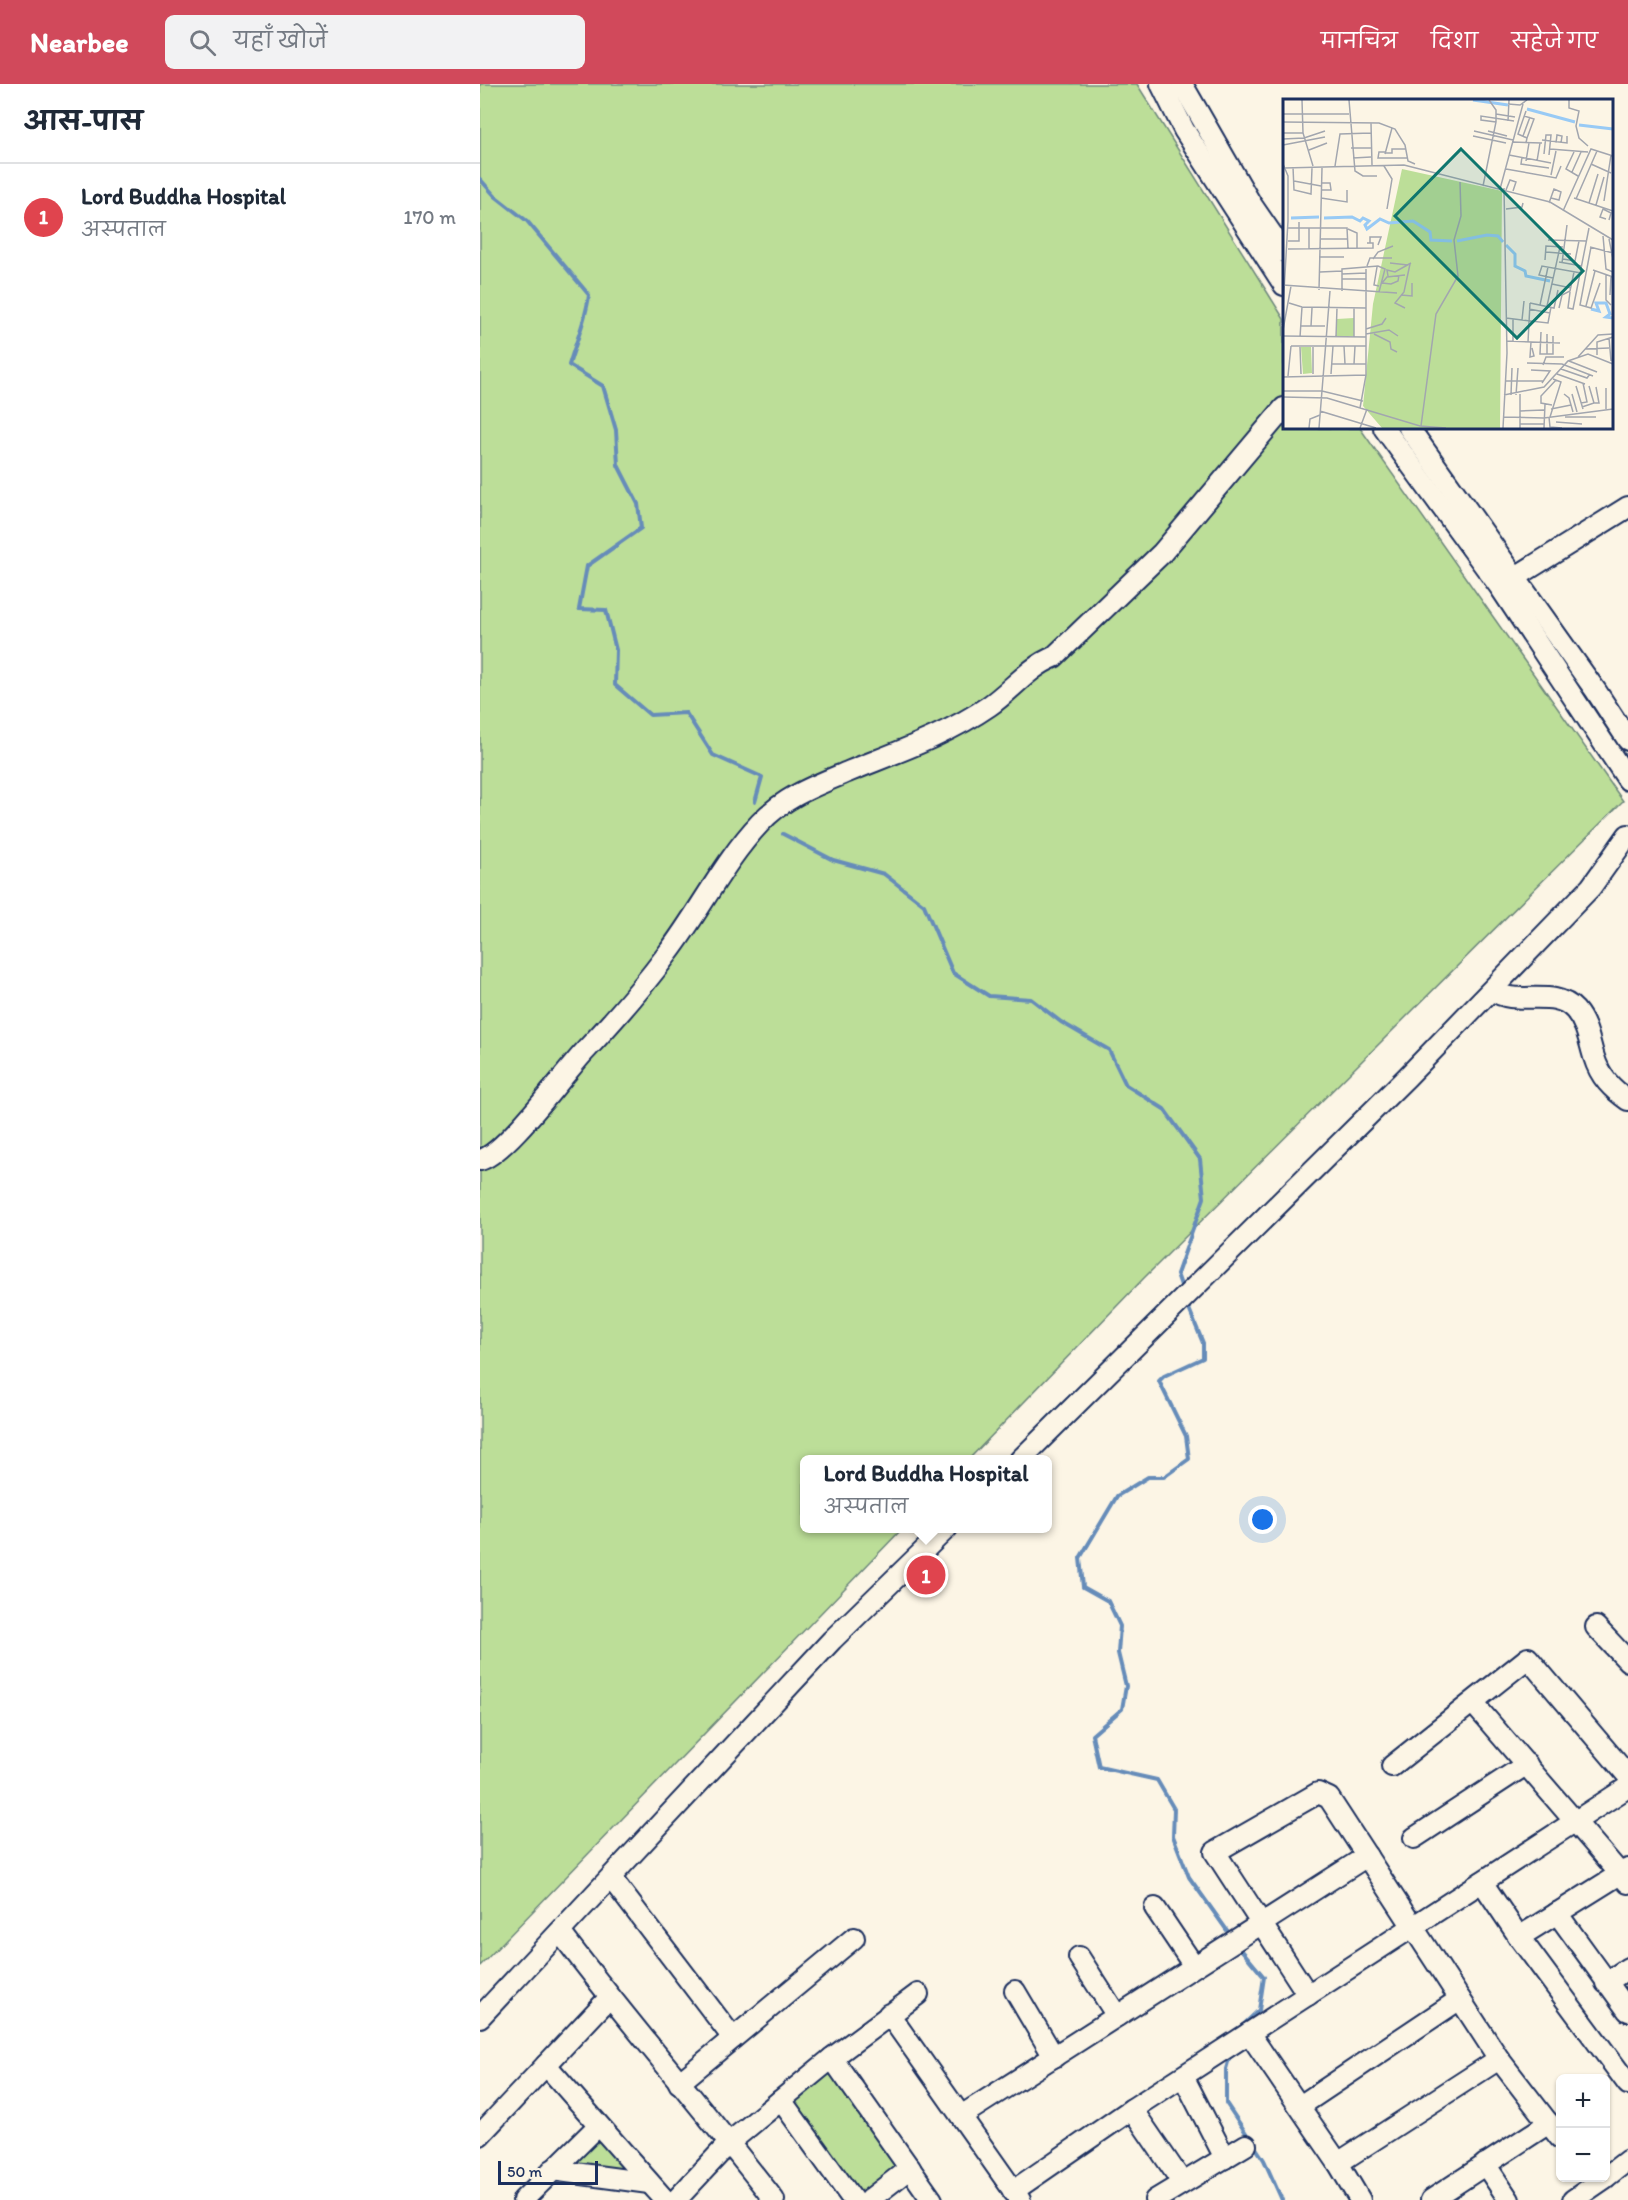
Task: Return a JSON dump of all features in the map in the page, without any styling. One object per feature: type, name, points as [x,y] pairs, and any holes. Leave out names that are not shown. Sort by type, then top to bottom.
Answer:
[{"type":"street","points":[[1161,84],[1184,130],[1283,283]]},
{"type":"street","points":[[1182,84],[1251,204],[1283,251]]},
{"type":"street","points":[[480,1160],[501,1148],[511,1138],[668,953],[753,833],[779,805],[803,791],[945,732],[989,705],[1040,663],[1054,657],[1162,553],[1283,409]]},
{"type":"street","points":[[1385,429],[1508,582],[1628,740]]},
{"type":"street","points":[[1410,429],[1626,771]]},
{"type":"street","points":[[1508,582],[1628,507]]},
{"type":"street","points":[[1025,1455],[1492,990],[1590,887],[1628,835]]},
{"type":"street","points":[[1492,990],[1505,998],[1549,998],[1564,1002],[1574,1009],[1587,1029],[1602,1076],[1612,1089],[1628,1100]]},
{"type":"street","points":[[480,2017],[832,1640],[942,1533]]},
{"type":"street","points":[[1596,1627],[1628,1661]]},
{"type":"street","points":[[1392,1766],[1528,1658],[1628,1776]]},
{"type":"street","points":[[1473,1703],[1626,1875],[1519,1937]]},
{"type":"street","points":[[1414,1838],[1527,1764]]},
{"type":"street","points":[[889,2014],[1016,2195],[1132,2109],[1184,2078],[1411,1926],[1577,1822],[1628,1786]]},
{"type":"street","points":[[1308,1995],[1254,1929],[1215,1852],[1318,1793],[1329,1798],[1499,2059],[1555,2131],[1485,2164],[1431,2200]]},
{"type":"street","points":[[961,2116],[1367,1856]]},
{"type":"street","points":[[611,1878],[733,2038]]},
{"type":"street","points":[[1482,1882],[1519,1937],[1628,2085]]},
{"type":"street","points":[[1155,1908],[1194,1966]]},
{"type":"street","points":[[1557,1913],[1628,2011]]},
{"type":"street","points":[[561,1932],[609,1998],[730,2142],[774,2200]]},
{"type":"street","points":[[679,2083],[854,1938]]},
{"type":"street","points":[[1079,1957],[1117,2016]]},
{"type":"street","points":[[1606,1983],[1628,1968]]},
{"type":"street","points":[[1014,1990],[1054,2056]]},
{"type":"street","points":[[676,2200],[730,2142],[832,2058],[918,1994]]},
{"type":"street","points":[[480,2135],[609,1998]]},
{"type":"street","points":[[1300,2106],[1460,1999]]},
{"type":"street","points":[[1246,2036],[1300,2106],[1360,2200]]},
{"type":"street","points":[[832,2058],[932,2200]]},
{"type":"street","points":[[1338,2163],[1499,2059]]},
{"type":"street","points":[[546,2065],[665,2200]]},
{"type":"street","points":[[1184,2078],[1225,2158]]},
{"type":"street","points":[[781,2100],[853,2200]]},
{"type":"street","points":[[1132,2109],[1182,2182]]},
{"type":"street","points":[[524,2200],[598,2126]]},
{"type":"street","points":[[1155,2200],[1246,2145]]},
{"type":"street","points":[[1610,2172],[1628,2160]]},
{"type":"street","points":[[1485,2164],[1509,2200]]},
{"type":"street","points":[[869,2200],[910,2168]]},
{"type":"street","points":[[552,2170],[649,2183]]},
{"type":"street","points":[[1573,2200],[1596,2182]]},
{"type":"green space","points":[[480,84],[1137,84],[1283,317],[1283,429],[1361,429],[1623,801],[1144,1278],[973,1455],[800,1455],[800,1533],[898,1533],[480,1966]]},
{"type":"green space","points":[[831,2067],[901,2167],[858,2199],[790,2104]]},
{"type":"green space","points":[[593,2135],[635,2180],[562,2167]]},
{"type":"waterway","points":[[480,179],[495,196],[527,221],[589,295],[569,365],[603,386],[616,430],[618,465],[638,504],[641,528],[587,566],[579,609],[606,610],[616,650],[615,685],[650,715],[686,713],[713,755],[762,777],[755,802]]},
{"type":"waterway","points":[[783,834],[833,860],[884,874],[924,905],[953,973],[989,996],[1031,999],[1061,1022],[1109,1050],[1126,1085],[1164,1109],[1200,1159],[1204,1198],[1177,1274],[1183,1291]]},
{"type":"waterway","points":[[1187,1304],[1203,1343],[1203,1358],[1164,1376],[1159,1381],[1186,1436],[1189,1459],[1164,1477],[1148,1477],[1117,1496],[1080,1558],[1083,1587],[1108,1601],[1120,1626],[1118,1653],[1126,1686],[1122,1709],[1092,1735],[1099,1767],[1157,1780],[1174,1809],[1173,1836],[1189,1877],[1231,1936]]},
{"type":"waterway","points":[[1239,1947],[1264,1977],[1259,2010],[1239,2029]]},
{"type":"waterway","points":[[1230,2055],[1226,2069],[1226,2103],[1264,2160],[1282,2200]]},
{"type":"place","name":"Lord Buddha Hospital","points":[[926,1575]]}]
